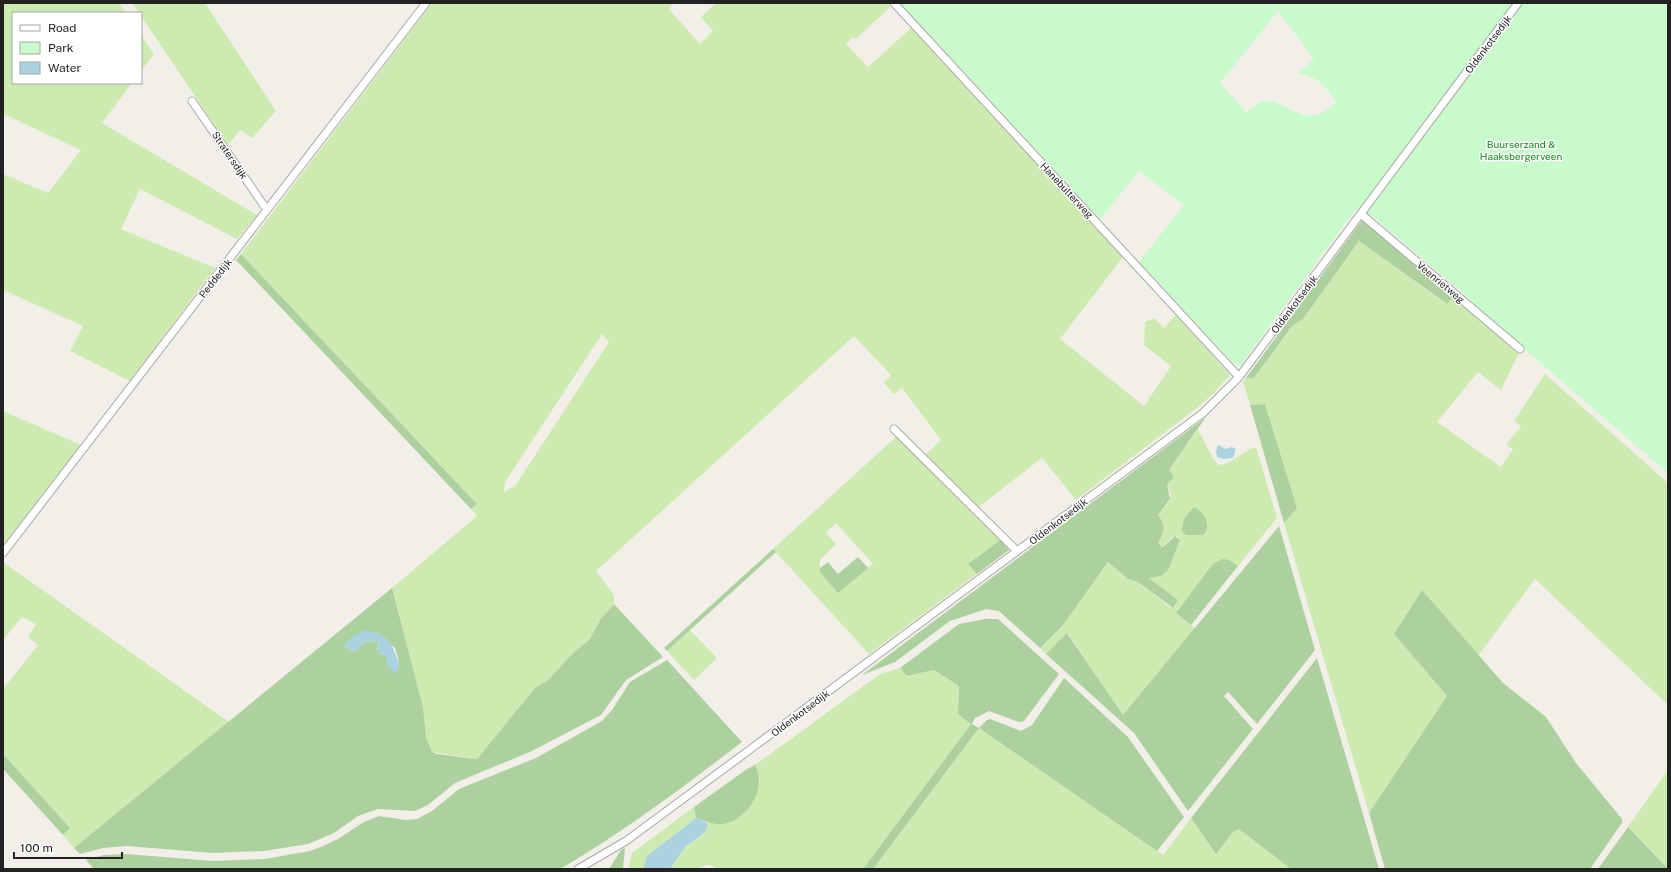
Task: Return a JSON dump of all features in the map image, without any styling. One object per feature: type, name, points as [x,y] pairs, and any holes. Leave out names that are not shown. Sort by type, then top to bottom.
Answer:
[{"type":"street","name":"Peddedijk","points":[[3,553],[426,3]]},
{"type":"street","name":"Hanebulterweg","points":[[894,3],[1239,377]]},
{"type":"street","name":"Oldenkotsedijk","points":[[578,869],[626,841],[1203,413],[1239,377],[1518,3]]},
{"type":"street","name":"Stratersdijk","points":[[192,101],[267,210]]},
{"type":"street","name":"Veenrietweg","points":[[1361,214],[1520,349]]},
{"type":"street","points":[[894,429],[1017,551]]},
{"type":"green space","points":[[3,3],[119,3],[125,12],[12,12],[12,84],[131,84],[102,123],[257,215],[237,239],[140,189],[121,229],[215,268],[130,381],[70,351],[83,326],[3,290],[3,174],[48,193],[81,150],[3,114]]},
{"type":"green space","points":[[132,3],[205,3],[276,111],[252,138],[240,130],[228,145],[142,17],[142,12],[138,12]]},
{"type":"green space","points":[[432,3],[673,3],[669,9],[700,44],[713,31],[701,17],[716,3],[888,3],[891,6],[856,39],[853,37],[846,44],[868,67],[911,28],[1123,257],[1060,339],[1144,406],[1171,366],[1144,345],[1145,322],[1154,318],[1164,328],[1176,315],[1230,375],[1213,394],[1193,411],[1076,500],[1042,458],[976,509],[924,456],[941,440],[902,388],[894,394],[884,383],[891,375],[854,336],[596,571],[614,595],[614,604],[600,620],[590,639],[573,653],[548,680],[535,688],[484,753],[475,759],[432,752],[426,737],[423,707],[392,588],[477,516],[471,509],[477,504],[241,254]],"holes":[[[602,334],[609,342],[515,486],[504,492],[505,482]]]},
{"type":"green space","name":"Buurserzand & Haaksbergerveen","points":[[900,3],[1668,3],[1668,473],[1478,309],[1469,298],[1371,215],[1367,218],[1356,209],[1240,366],[1233,363],[1139,262],[1184,205],[1139,171],[1100,219]],"holes":[[[1278,11],[1314,59],[1297,74],[1311,77],[1321,83],[1337,102],[1324,112],[1313,115],[1303,115],[1277,103],[1268,101],[1257,104],[1247,113],[1220,83]]]},
{"type":"green space","points":[[142,36],[154,54],[142,70]]},
{"type":"green space","points":[[1363,219],[1454,296],[1447,304],[1359,241],[1303,319],[1292,326],[1253,379],[1246,378]]},
{"type":"green space","points":[[1359,241],[1446,304],[1454,296],[1520,351],[1501,390],[1478,372],[1437,422],[1501,467],[1513,449],[1506,445],[1521,426],[1514,421],[1545,374],[1668,483],[1668,705],[1535,579],[1478,656],[1422,590],[1394,634],[1447,696],[1369,813],[1284,523],[1297,508],[1265,404],[1250,405],[1243,382],[1246,378],[1253,379],[1292,326],[1303,319]]},
{"type":"green space","points":[[241,254],[477,504],[471,509],[236,260]]},
{"type":"green space","points":[[1265,404],[1297,508],[1284,523],[1250,405]]},
{"type":"green space","points":[[3,411],[81,445],[3,546]]},
{"type":"green space","points":[[1206,417],[1169,470],[1174,477],[1167,484],[1170,499],[1158,515],[1164,526],[1158,543],[1162,548],[1175,536],[1180,540],[1168,570],[1161,576],[1149,578],[1178,600],[1173,608],[1138,582],[1128,579],[1108,562],[1063,625],[1040,648],[999,611],[986,609],[950,621],[895,662],[862,675]]},
{"type":"green space","points":[[1198,430],[1210,453],[1219,465],[1229,462],[1246,451],[1256,447],[1277,518],[1238,566],[1234,563],[1212,565],[1176,613],[1196,629],[1123,716],[1068,633],[1046,654],[1040,648],[1063,625],[1108,562],[1128,579],[1138,582],[1171,608],[1178,600],[1149,578],[1161,576],[1180,540],[1177,536],[1171,538],[1162,548],[1157,543],[1164,529],[1163,522],[1158,515],[1169,502],[1171,495],[1167,484],[1172,479],[1169,470]]},
{"type":"green space","points":[[897,436],[1000,540],[968,564],[977,574],[869,654],[773,549]],"holes":[[[836,523],[873,564],[838,592],[820,572],[820,560],[836,544],[826,533]]]},
{"type":"green space","points":[[1194,507],[1201,512],[1206,520],[1207,528],[1203,535],[1186,535],[1182,531],[1183,522],[1186,516]]},
{"type":"green space","points":[[1279,526],[1315,650],[1257,724],[1228,692],[1224,696],[1253,729],[1188,811],[1134,733],[1046,654],[1067,633],[1123,715]]},
{"type":"green space","points":[[1000,540],[1009,550],[977,574],[968,564]]},
{"type":"green space","points":[[773,549],[776,552],[667,651],[664,648]]},
{"type":"green space","points":[[858,557],[868,568],[838,593],[820,572],[820,568],[828,562],[838,574]]},
{"type":"green space","points":[[1223,559],[1229,560],[1238,566],[1191,625],[1176,613],[1212,565]]},
{"type":"green space","points":[[3,562],[229,722],[74,848],[63,835],[70,828],[3,754],[3,689],[38,645],[28,637],[36,624],[22,617],[3,640]]},
{"type":"green space","points":[[392,588],[423,707],[426,737],[432,752],[437,754],[475,759],[478,758],[535,688],[548,680],[573,653],[590,639],[600,620],[614,604],[663,657],[626,680],[601,715],[532,751],[455,783],[428,805],[415,811],[378,809],[358,816],[334,833],[308,844],[264,851],[213,853],[127,846],[103,848],[80,854],[74,848]],"holes":[[[377,633],[395,648],[399,662],[394,673],[386,656],[379,653],[377,649],[379,644],[377,642],[367,641],[353,652],[345,647]]]},
{"type":"green space","points":[[1422,590],[1503,683],[1546,717],[1576,763],[1622,819],[1622,823],[1590,869],[1385,869],[1369,813],[1447,696],[1394,634]]},
{"type":"green space","points":[[985,619],[998,619],[1059,674],[1024,721],[1019,722],[989,711],[975,718],[972,724],[979,728],[873,869],[863,869],[971,724],[958,714],[959,686],[934,670],[907,676],[900,668],[959,624]]},
{"type":"green space","points":[[690,630],[717,658],[694,680],[667,651]]},
{"type":"green space","points":[[1317,658],[1379,869],[1291,869],[1239,829],[1233,832],[1216,854],[1191,818]]},
{"type":"green space","points":[[667,660],[742,742],[630,824],[584,855],[560,869],[94,869],[86,860],[104,855],[127,854],[213,861],[265,859],[310,851],[338,839],[362,823],[379,816],[406,820],[417,819],[432,811],[459,789],[536,758],[602,721],[612,710],[630,682]]},
{"type":"green space","points":[[900,668],[907,676],[934,670],[959,686],[958,714],[972,723],[863,869],[716,869],[711,865],[706,865],[693,870],[670,869],[685,847],[705,832],[708,823],[728,822],[740,814],[750,804],[759,786],[758,772],[755,765],[880,674]]},
{"type":"green space","points":[[1064,678],[1128,737],[1184,817],[1157,851],[979,728],[990,719],[1021,731],[1032,725]]},
{"type":"green space","points":[[979,728],[1163,855],[1191,818],[1216,854],[1233,832],[1239,829],[1291,869],[873,869]]},
{"type":"green space","points":[[3,754],[70,828],[63,835],[3,769]]},
{"type":"green space","points":[[755,765],[759,783],[757,792],[748,809],[732,821],[723,824],[716,824],[696,818],[694,807],[747,769]]},
{"type":"green space","points":[[1668,770],[1668,869],[1628,827]]},
{"type":"green space","points":[[694,807],[696,818],[647,856],[643,869],[628,869],[632,853]]},
{"type":"green space","points":[[1628,827],[1668,869],[1598,869]]},
{"type":"green space","points":[[625,848],[623,869],[609,869],[621,850]]},
{"type":"water","points":[[1218,445],[1226,449],[1232,447],[1236,449],[1233,458],[1223,459],[1217,457],[1216,451]]},
{"type":"water","points":[[366,630],[378,634],[389,641],[399,664],[397,671],[394,673],[387,664],[386,656],[377,652],[379,644],[377,642],[367,641],[353,652],[345,647],[345,644],[352,637]]},
{"type":"water","points":[[696,818],[708,823],[705,832],[685,847],[670,869],[643,869],[647,856]]}]
